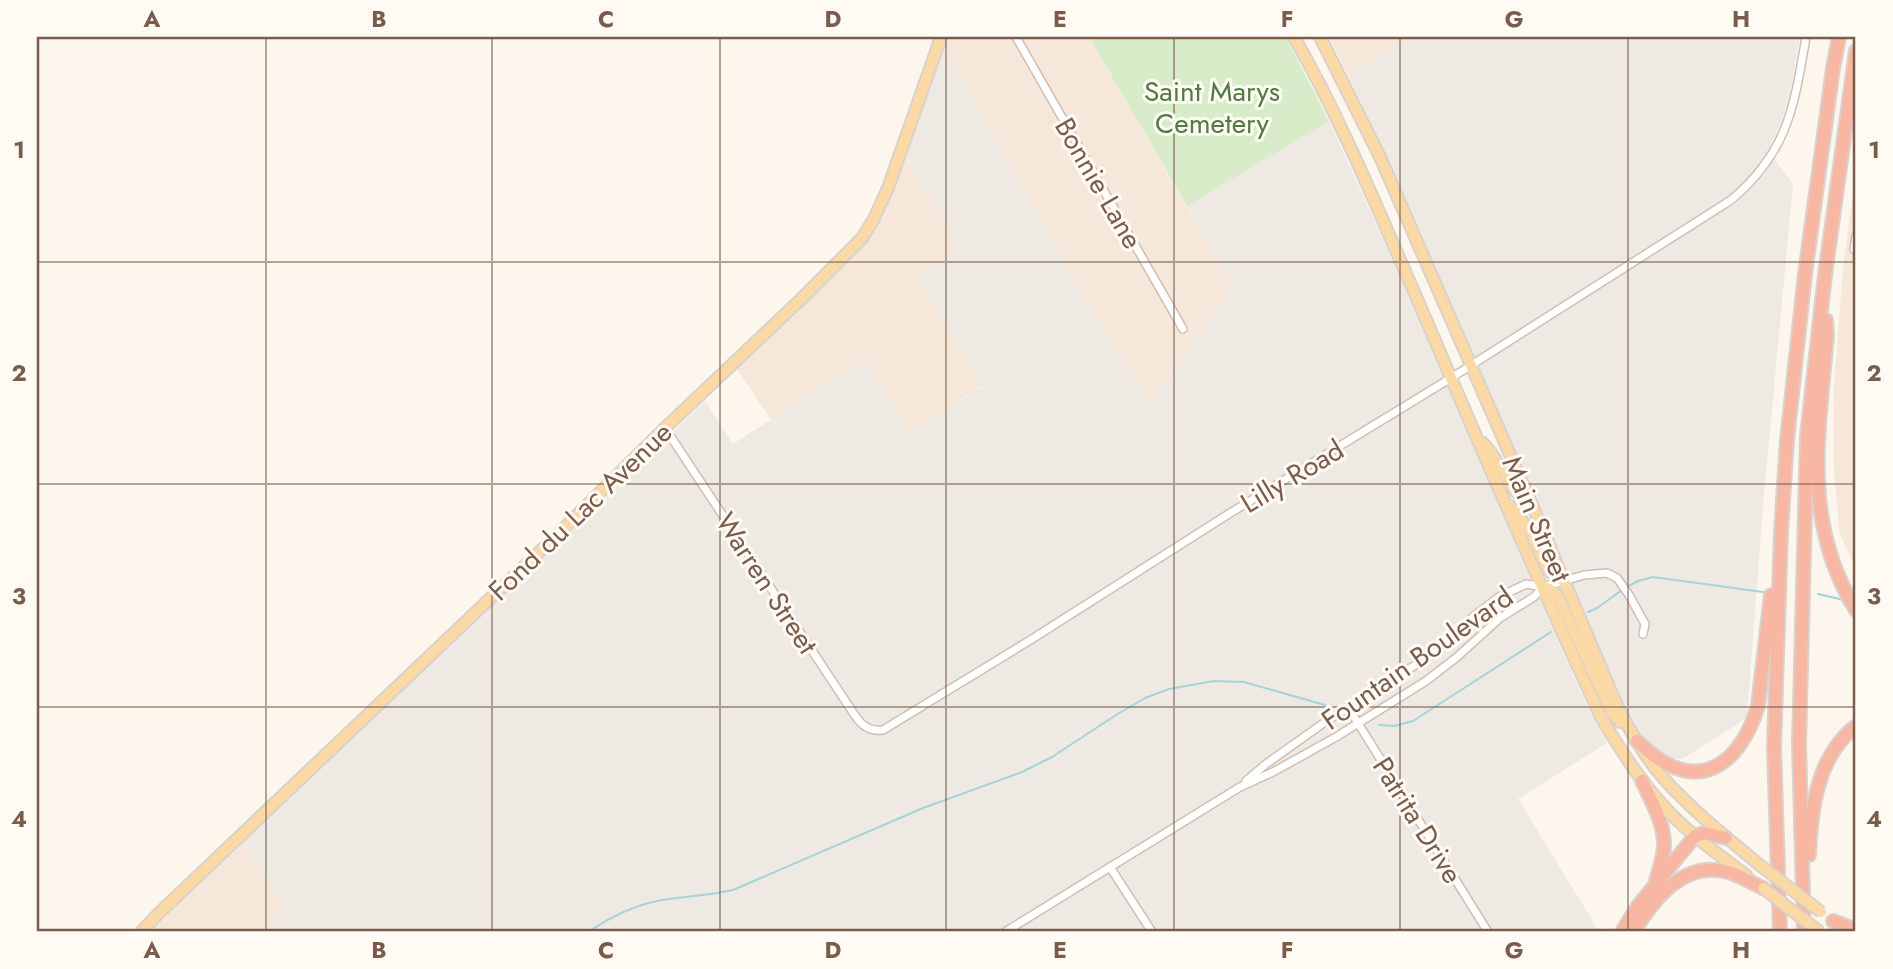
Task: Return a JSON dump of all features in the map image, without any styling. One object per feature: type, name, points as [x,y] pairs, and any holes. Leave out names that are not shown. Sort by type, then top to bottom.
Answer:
[{"type":"highway","points":[[1779,929],[1774,747],[1781,532],[1787,440],[1805,274],[1839,37]]},
{"type":"highway","points":[[1804,932],[1799,743],[1807,436],[1825,275],[1856,51]]},
{"type":"highway","points":[[1825,275],[1827,335],[1818,446],[1819,507],[1830,555],[1853,604]]},
{"type":"highway","points":[[1633,736],[1662,762],[1691,772],[1714,769],[1736,752],[1754,720],[1760,695],[1773,575],[1781,532]]},
{"type":"highway","points":[[1804,932],[1811,821],[1815,799],[1831,756],[1856,726]]},
{"type":"highway","points":[[1642,781],[1661,822],[1664,839],[1654,887]]},
{"type":"highway","points":[[1622,932],[1638,906],[1695,836],[1702,833],[1726,838]]},
{"type":"highway","points":[[1633,932],[1668,887],[1688,874],[1706,870],[1727,872],[1763,888]]},
{"type":"highway","points":[[1833,921],[1856,930]]},
{"type":"main road","name":"Fond du Lac Avenue","points":[[141,932],[554,538],[815,286],[866,233],[888,188],[941,37]]},
{"type":"main road","name":"Main Street","points":[[1294,37],[1318,79],[1368,187],[1503,498],[1602,719],[1620,751],[1674,817],[1820,932]]},
{"type":"main road","name":"Main Street","points":[[1320,37],[1369,131],[1618,708],[1633,736],[1683,800],[1726,838],[1847,932]]},
{"type":"main road","points":[[1368,187],[1389,177]]},
{"type":"main road","points":[[1476,436],[1492,454],[1514,491],[1529,498]]},
{"type":"main road","points":[[1503,498],[1532,535],[1549,572],[1564,581]]},
{"type":"main road","points":[[1543,587],[1550,589],[1558,597],[1612,713],[1633,736]]},
{"type":"street","name":"Bonnie Lane","points":[[1016,37],[1183,329]]},
{"type":"street","name":"Lilly Road","points":[[875,730],[883,730],[918,710],[1227,515],[1471,366],[1731,200],[1751,183],[1780,141],[1794,102],[1806,37]]},
{"type":"street","points":[[1854,250],[1856,236]]},
{"type":"street","name":"Warren Street","points":[[665,428],[854,715],[866,728],[875,730]]},
{"type":"street","points":[[1543,587],[1599,572],[1607,573],[1620,582],[1629,596],[1645,624],[1643,634]]},
{"type":"street","name":"Fountain Boulevard","points":[[1240,787],[1266,764],[1439,650],[1474,616],[1499,597],[1526,584],[1543,587]]},
{"type":"street","name":"Fountain Boulevard","points":[[1006,932],[1240,787],[1273,772],[1358,723],[1439,672],[1500,618],[1534,597],[1543,587]]},
{"type":"street","name":"Patrita Drive","points":[[1348,708],[1488,932]]},
{"type":"street","points":[[1110,867],[1152,932]]},
{"type":"shaded area","points":[[945,37],[1089,37],[1233,287],[1150,403],[1094,314],[942,46]]},
{"type":"shaded area","points":[[1329,37],[1411,37],[1348,76]]},
{"type":"shaded area","points":[[1411,37],[1800,37],[1791,89],[1781,123],[1768,150],[1793,184],[1747,715],[1738,724],[1682,759],[1663,757],[1642,738],[1623,704],[1422,236],[1348,76]]},
{"type":"shaded area","points":[[942,46],[1094,314],[1150,403],[1233,287],[1187,206],[1329,121],[1395,265],[1586,704],[1607,743],[1518,799],[1598,931],[257,932],[286,909],[243,842],[705,401],[733,444],[865,359],[909,433],[983,386],[918,278],[960,248],[905,155]]},
{"type":"shaded area","points":[[905,155],[960,248],[918,278],[983,385],[909,433],[865,359],[771,420],[737,369],[865,243],[884,217]]},
{"type":"shaded area","points":[[1856,172],[1856,568],[1840,535],[1834,475],[1833,399],[1843,267]]},
{"type":"shaded area","points":[[243,842],[286,909],[257,932],[151,930]]},
{"type":"green space","name":"Saint Marys Cemetery","points":[[1089,37],[1286,37],[1329,121],[1187,206]]},
{"type":"waterway","points":[[1627,587],[1653,577],[1763,592]]},
{"type":"waterway","points":[[1588,612],[1622,590]]},
{"type":"waterway","points":[[1818,594],[1844,600]]},
{"type":"waterway","points":[[1379,725],[1394,726],[1413,721],[1551,632]]},
{"type":"waterway","points":[[588,932],[621,913],[648,903],[733,890],[923,808],[1022,772],[1052,757],[1145,698],[1169,689],[1214,681],[1244,682],[1325,705]]}]
